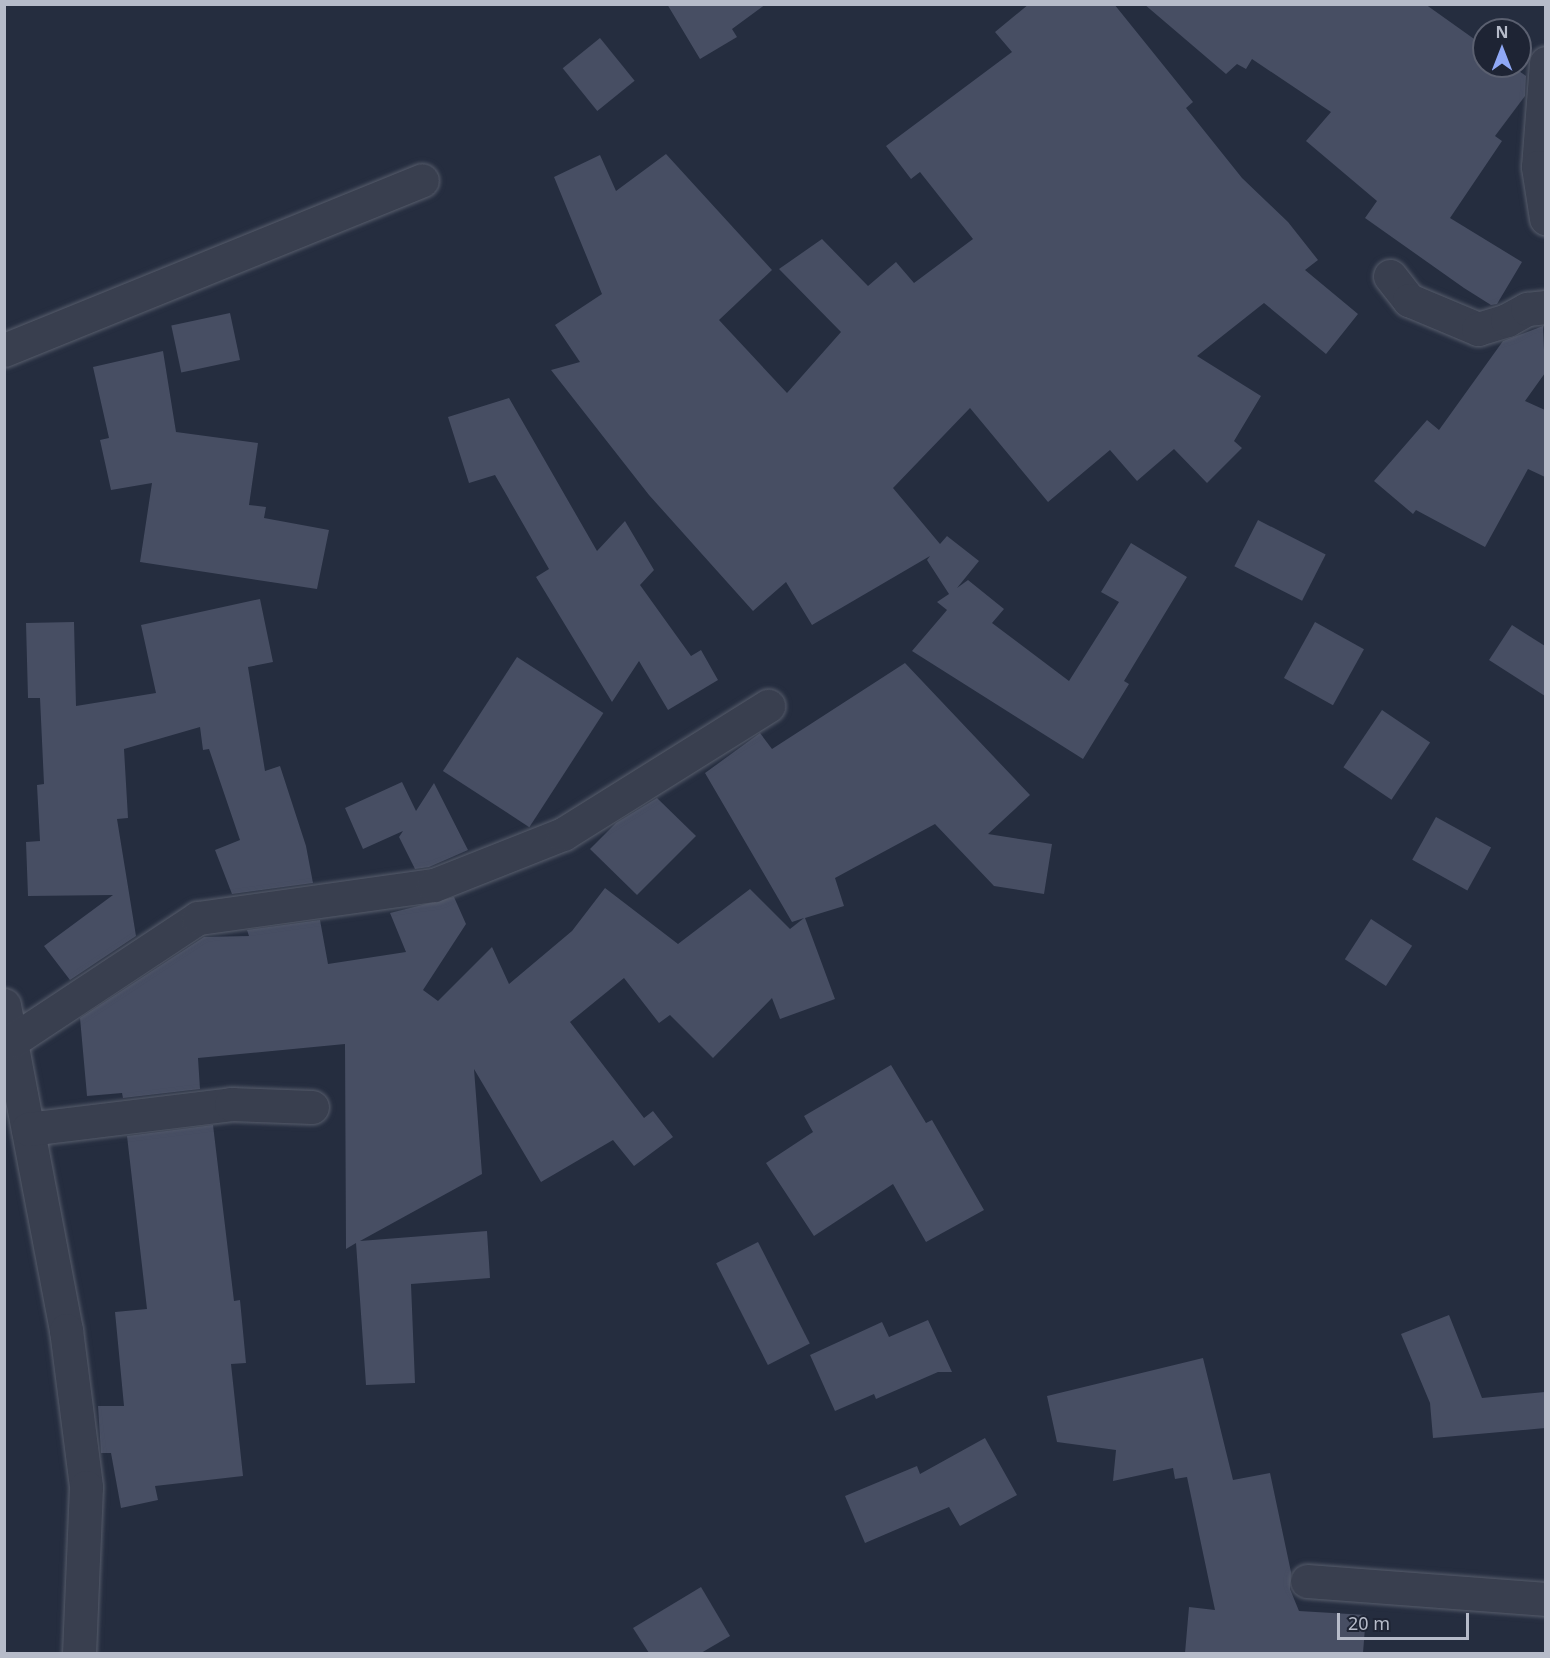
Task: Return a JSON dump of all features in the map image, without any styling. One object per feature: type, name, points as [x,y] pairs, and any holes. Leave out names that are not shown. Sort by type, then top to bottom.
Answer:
[{"type":"street","points":[[1545,63],[1538,168],[1545,218]]},
{"type":"street","points":[[4,350],[422,180]]},
{"type":"street","points":[[1390,276],[1409,300],[1478,329],[1507,320],[1527,309],[1545,307]]},
{"type":"street","points":[[12,1041],[198,918],[434,885],[562,834],[768,706]]},
{"type":"street","points":[[4,1005],[66,1330],[86,1487],[80,1653]]},
{"type":"street","points":[[28,1129],[231,1104],[312,1107]]},
{"type":"street","points":[[1307,1581],[1545,1599]]},
{"type":"building","points":[[667,4],[766,4],[732,29],[737,37],[700,59]]},
{"type":"building","points":[[1029,4],[1114,4],[1193,102],[1186,108],[1242,178],[1288,222],[1318,260],[1305,270],[1358,314],[1326,354],[1264,303],[1197,356],[1261,396],[1234,441],[1242,448],[1207,483],[1174,449],[1137,481],[1110,450],[1048,502],[970,408],[893,488],[940,544],[947,536],[979,561],[957,588],[968,580],[1004,609],[992,623],[1069,681],[1119,602],[1101,592],[1131,543],[1187,577],[1124,681],[1129,684],[1083,759],[912,651],[947,610],[937,602],[949,594],[927,560],[930,556],[812,625],[786,582],[753,611],[649,495],[551,370],[580,362],[555,325],[602,294],[554,177],[600,155],[616,191],[666,154],[772,270],[719,320],[787,393],[841,332],[779,269],[822,239],[868,286],[896,262],[914,283],[973,239],[920,172],[911,179],[886,146],[1012,52],[995,32]]},
{"type":"building","points":[[1144,4],[1425,4],[1472,37],[1472,78],[1526,78],[1525,96],[1495,136],[1502,141],[1450,218],[1522,262],[1497,304],[1491,305],[1464,288],[1365,218],[1377,201],[1306,141],[1331,112],[1252,59],[1246,69],[1237,64],[1226,74]]},
{"type":"building","points":[[600,38],[635,81],[597,111],[563,68]]},
{"type":"building","points":[[230,313],[240,360],[181,372],[171,325]]},
{"type":"building","points":[[1543,326],[1545,373],[1525,401],[1545,410],[1545,477],[1528,469],[1485,547],[1416,510],[1413,514],[1374,481],[1427,420],[1439,430],[1503,341]]},
{"type":"building","points":[[163,351],[176,432],[258,443],[249,505],[266,507],[264,518],[329,530],[317,589],[140,562],[152,483],[111,490],[100,440],[109,438],[93,367]]},
{"type":"building","points":[[509,398],[597,551],[625,521],[654,570],[640,585],[691,656],[701,650],[718,680],[668,710],[639,661],[612,702],[536,577],[549,569],[495,475],[469,483],[448,417]]},
{"type":"building","points":[[1258,520],[1326,555],[1302,601],[1234,566]]},
{"type":"building","points":[[260,599],[273,662],[248,667],[265,771],[280,766],[306,846],[313,883],[232,894],[215,850],[240,840],[209,749],[203,750],[200,727],[124,749],[128,818],[117,819],[136,936],[70,980],[44,946],[113,895],[28,896],[26,842],[40,841],[37,785],[44,784],[40,698],[28,698],[26,623],[74,622],[76,706],[156,693],[141,625]]},
{"type":"building","points":[[1315,622],[1364,649],[1333,705],[1284,678]]},
{"type":"building","points":[[1512,625],[1545,646],[1545,696],[1489,660]]},
{"type":"building","points":[[517,657],[603,713],[529,827],[443,771]]},
{"type":"building","points":[[905,663],[1030,795],[988,834],[1052,844],[1044,894],[994,886],[935,824],[835,878],[844,906],[805,918],[835,999],[780,1019],[772,998],[713,1058],[670,1015],[659,1023],[624,978],[570,1022],[644,1118],[653,1111],[673,1137],[634,1166],[613,1140],[541,1182],[474,1069],[482,1174],[360,1241],[487,1231],[490,1278],[411,1284],[415,1383],[366,1385],[356,1243],[346,1249],[345,1044],[198,1058],[200,1089],[123,1098],[122,1093],[87,1096],[80,1018],[204,937],[249,936],[247,930],[320,920],[328,964],[406,952],[390,913],[454,897],[466,924],[423,990],[438,1001],[492,947],[509,984],[572,931],[605,888],[678,944],[750,889],[790,929],[804,918],[792,922],[705,773],[760,733],[772,749]]},
{"type":"building","points":[[1382,710],[1430,742],[1391,800],[1343,767]]},
{"type":"building","points":[[402,782],[416,811],[434,783],[468,850],[429,867],[415,869],[399,837],[403,831],[363,849],[345,808]]},
{"type":"building","points":[[657,798],[696,836],[637,895],[590,849],[616,823]]},
{"type":"building","points":[[1436,817],[1491,848],[1467,890],[1412,860]]},
{"type":"building","points":[[1371,919],[1412,946],[1386,986],[1345,959]]},
{"type":"building","points":[[891,1065],[926,1123],[932,1120],[984,1210],[926,1242],[893,1184],[814,1236],[766,1163],[813,1132],[804,1116]]},
{"type":"building","points":[[213,1125],[234,1301],[240,1300],[246,1363],[231,1364],[243,1476],[155,1486],[158,1500],[121,1508],[111,1453],[101,1453],[98,1406],[124,1406],[115,1312],[147,1309],[127,1136]]},
{"type":"building","points":[[758,1242],[810,1344],[768,1365],[716,1263]]},
{"type":"building","points":[[1449,1315],[1482,1398],[1545,1392],[1545,1428],[1433,1438],[1430,1403],[1401,1334]]},
{"type":"building","points":[[928,1320],[952,1372],[938,1372],[876,1399],[874,1394],[835,1411],[810,1355],[882,1322],[889,1337]]},
{"type":"building","points":[[1203,1358],[1233,1480],[1270,1473],[1291,1572],[1290,1589],[1299,1611],[1366,1615],[1363,1653],[1185,1653],[1189,1607],[1215,1610],[1187,1477],[1175,1479],[1173,1468],[1113,1481],[1116,1450],[1057,1442],[1047,1396]]},
{"type":"building","points":[[985,1438],[1017,1495],[960,1526],[949,1507],[865,1543],[845,1496],[917,1466],[920,1474]]},
{"type":"building","points":[[701,1587],[730,1636],[701,1653],[649,1653],[633,1628]]}]
